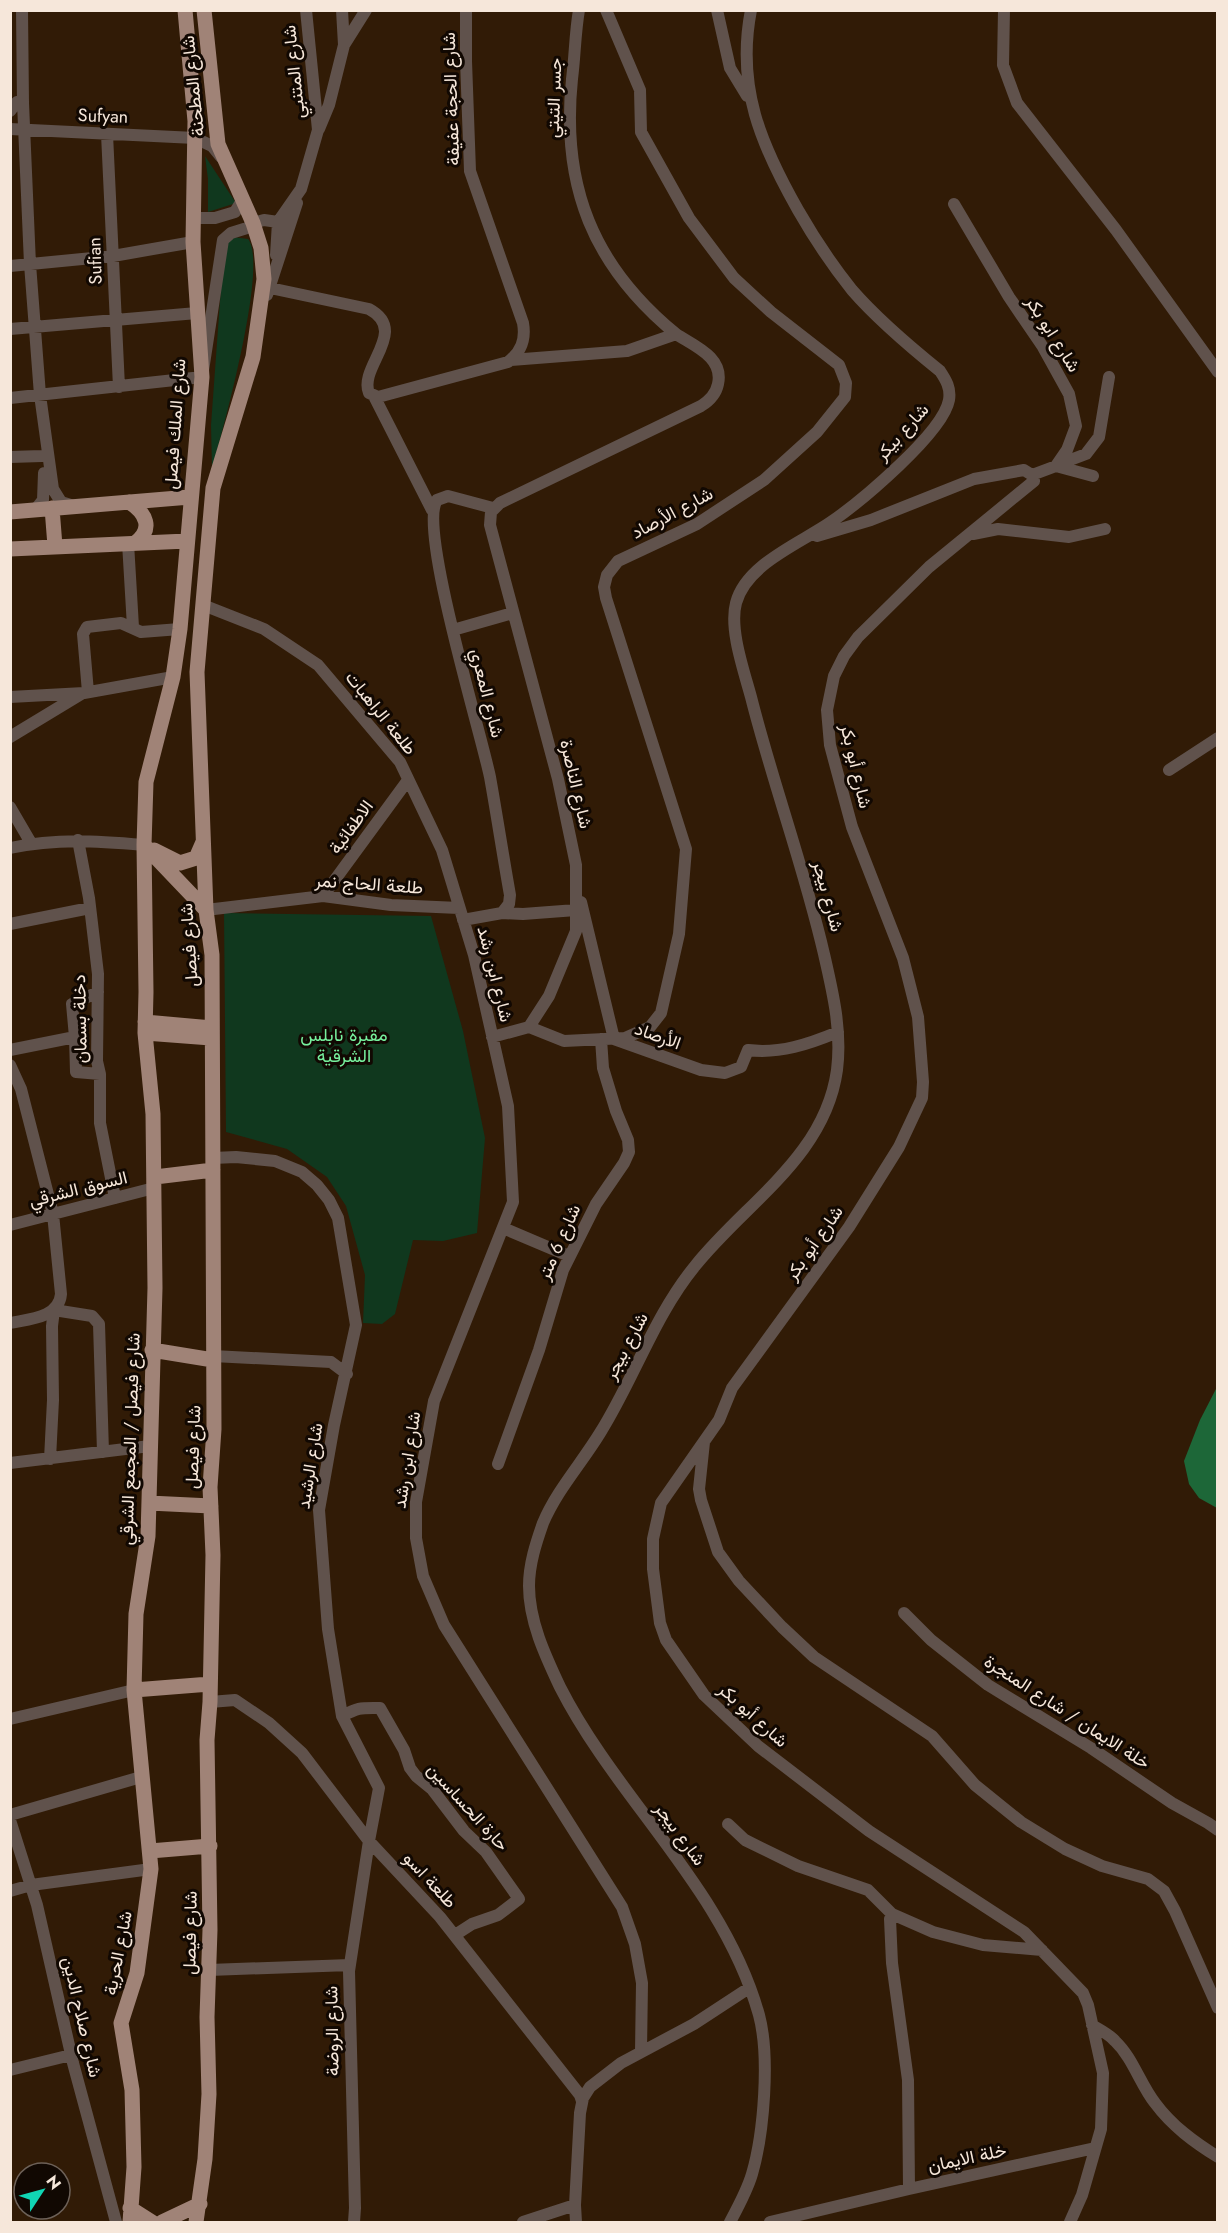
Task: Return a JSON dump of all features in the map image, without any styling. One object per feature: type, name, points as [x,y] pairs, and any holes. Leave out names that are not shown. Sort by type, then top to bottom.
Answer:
[{"type":"main road","name":"شارع المطحنة","points":[[185,10],[195,138]]},
{"type":"main road","name":"شارع المطحنة","points":[[204,10],[218,144],[253,223]]},
{"type":"main road","name":"شارع الملك فيصل","points":[[144,845],[146,782],[173,677],[180,629],[202,377],[193,242],[195,138]]},
{"type":"main road","points":[[202,605],[213,488],[253,357],[264,279],[261,248],[253,223]]},
{"type":"main road","points":[[10,512],[190,497]]},
{"type":"main road","points":[[129,502],[142,511],[146,530],[143,537],[132,543]]},
{"type":"main road","points":[[52,508],[55,546]]},
{"type":"main road","points":[[10,549],[187,541]]},
{"type":"main road","name":"شارع فيصل","points":[[196,2223],[206,2159],[209,2094],[210,1846],[207,1740],[210,1702],[213,1555],[211,1506],[214,1429],[212,955],[206,910],[197,672],[202,605]]},
{"type":"main road","points":[[144,845],[180,863],[196,858],[203,842]]},
{"type":"main road","points":[[144,845],[206,910]]},
{"type":"main road","name":"شارع فيصل / المجمع الشرقي","points":[[135,1690],[136,1614],[148,1536],[153,1346],[153,1114],[145,1027],[144,845]]},
{"type":"main road","points":[[145,1027],[212,1033]]},
{"type":"main road","points":[[154,1183],[213,1164]]},
{"type":"main road","points":[[153,1346],[213,1354]]},
{"type":"main road","points":[[149,1503],[211,1506]]},
{"type":"main road","points":[[135,1690],[210,1684]]},
{"type":"main road","name":"شارع الحرية","points":[[130,2215],[134,2167],[132,2090],[121,2024],[138,1973],[151,1869],[135,1690]]},
{"type":"main road","points":[[150,1851],[210,1846]]},
{"type":"main road","points":[[162,2223],[200,2204]]},
{"type":"main road","points":[[130,2215],[152,2223]]},
{"type":"street","name":"شارع المتنبي","points":[[306,10],[318,130]]},
{"type":"street","points":[[258,319],[275,274],[318,130],[330,105],[344,45],[342,10]]},
{"type":"street","points":[[344,45],[366,10]]},
{"type":"street","name":"شارع الحجة عفيفة","points":[[466,10],[470,171],[524,333],[522,345],[511,360]]},
{"type":"street","name":"جسر التيتي","points":[[493,508],[500,502],[701,406],[711,399],[718,383],[717,366],[705,352],[677,334],[644,306],[622,280],[595,236],[582,204],[572,163],[569,129],[579,10]]},
{"type":"street","name":"شارع الأرصاد","points":[[529,1027],[564,1041],[625,1038],[650,1028],[662,1013],[679,934],[686,849],[606,598],[604,587],[607,575],[618,561],[697,524],[764,480],[817,432],[845,397],[846,389],[845,376],[838,365],[771,312],[734,278],[689,218],[641,132],[640,90],[606,10]]},
{"type":"street","points":[[717,10],[730,68],[751,104]]},
{"type":"street","points":[[751,10],[746,57],[751,104]]},
{"type":"street","points":[[1004,10],[1003,65],[1017,103],[1116,230],[1218,372]]},
{"type":"street","points":[[16,15],[18,129],[42,456],[58,499],[65,504],[75,506]]},
{"type":"street","name":"شارع بيكر","points":[[751,104],[775,171],[831,263],[852,290],[879,318],[940,371],[949,390],[949,403],[944,414],[906,458],[856,503],[777,555],[752,576],[740,592],[736,603],[734,624],[753,707]]},
{"type":"street","points":[[17,105],[49,132]]},
{"type":"street","name":"Sufyan","points":[[18,129],[195,138]]},
{"type":"street","points":[[275,274],[278,222],[301,189],[318,130]]},
{"type":"street","name":"Sufian","points":[[106,134],[119,387]]},
{"type":"street","points":[[195,138],[212,146],[230,170]]},
{"type":"street","points":[[194,218],[215,218],[236,212],[243,199]]},
{"type":"street","name":"شارع ابو بكر","points":[[954,204],[1009,297],[1043,347],[1069,394],[1076,426],[1067,450],[1056,465]]},
{"type":"street","points":[[10,398],[202,377],[221,246],[226,236],[248,228],[253,223],[264,220],[278,222]]},
{"type":"street","points":[[10,266],[113,256],[193,242]]},
{"type":"street","points":[[270,288],[369,309],[380,318],[385,330],[384,340],[367,383],[369,393],[382,397],[511,360],[627,351],[677,334]]},
{"type":"street","points":[[10,329],[197,313]]},
{"type":"street","points":[[801,541],[871,520],[974,478],[1024,470],[1032,475],[1086,453],[1099,437],[1109,377]]},
{"type":"street","points":[[35,510],[43,500],[46,471],[37,395]]},
{"type":"street","points":[[374,396],[432,510]]},
{"type":"street","points":[[10,457],[42,456]]},
{"type":"street","points":[[1056,465],[1093,476]]},
{"type":"street","name":"شارع أبو بكر","points":[[1032,475],[1034,481],[929,567],[850,646],[834,676],[827,710],[830,745],[852,827],[903,958],[918,1017],[923,1082],[921,1098],[899,1147],[849,1227],[732,1388],[719,1420],[661,1503],[655,1526],[653,1569],[660,1623],[666,1640],[704,1695],[758,1746],[869,1831],[1024,1932],[1083,1992],[1104,2073],[1101,2129],[1095,2148]]},
{"type":"street","points":[[432,510],[437,500],[448,496],[493,508]]},
{"type":"street","name":"شارع الناصرة","points":[[493,508],[490,525],[558,779],[576,865],[576,931],[549,996],[529,1027]]},
{"type":"street","name":"شارع المعري","points":[[432,510],[437,564],[489,776],[510,899],[502,913]]},
{"type":"street","points":[[969,535],[998,529],[1069,537],[1105,529]]},
{"type":"street","points":[[132,543],[133,627]]},
{"type":"street","name":"طلعة الراهبات","points":[[202,605],[264,629],[318,665],[400,762],[442,850],[461,914]]},
{"type":"street","points":[[453,630],[513,613]]},
{"type":"street","points":[[86,692],[83,634],[87,627],[121,623],[141,632],[180,629]]},
{"type":"street","points":[[10,697],[86,692],[173,677]]},
{"type":"street","points":[[10,737],[86,692]]},
{"type":"street","name":"شارع بيجر","points":[[749,1988],[732,1947],[702,1895],[593,1745],[567,1700],[541,1644],[530,1601],[529,1581],[535,1548],[544,1520],[555,1499],[600,1432],[675,1294],[713,1244],[780,1179],[798,1158],[813,1136],[828,1105],[834,1084],[838,1064],[835,1002],[815,914],[753,707]]},
{"type":"street","points":[[1169,770],[1218,738]]},
{"type":"street","name":"الاطفائية","points":[[323,896],[408,780]]},
{"type":"street","points":[[10,807],[31,843]]},
{"type":"street","points":[[10,848],[31,843],[78,840],[144,845]]},
{"type":"street","name":"دخلة بسمان","points":[[78,840],[90,908],[98,974],[97,1061],[100,1074],[100,1123],[115,1198]]},
{"type":"street","name":"الأرصاد","points":[[576,880],[614,1039],[701,1070],[725,1073],[741,1067],[748,1050],[769,1052],[790,1048],[838,1032]]},
{"type":"street","name":"طلعة الحاج نمر","points":[[206,910],[323,896],[461,914]]},
{"type":"street","points":[[10,924],[90,908]]},
{"type":"street","points":[[461,914],[576,910]]},
{"type":"street","name":"شارع ابن رشد","points":[[461,914],[474,955],[508,1106],[513,1202],[434,1401],[416,1502],[416,1538],[423,1575],[444,1625],[622,1907],[635,1944],[642,1983],[641,2052]]},
{"type":"street","points":[[98,992],[72,1004],[76,1072],[100,1074]]},
{"type":"street","points":[[492,1036],[529,1027]]},
{"type":"street","points":[[10,1050],[75,1038]]},
{"type":"street","name":"شارع 6 متر","points":[[498,1464],[539,1350],[562,1270],[596,1204],[629,1152],[628,1140],[616,1111],[603,1068],[600,1039]]},
{"type":"street","points":[[10,1065],[21,1089],[53,1214],[61,1294],[58,1305],[47,1314],[10,1323]]},
{"type":"street","name":"شارع الرشيد","points":[[213,1164],[236,1157],[275,1161],[294,1167],[317,1185],[338,1218],[356,1325],[334,1425],[319,1510],[328,1629],[342,1716],[379,1788],[369,1841]]},
{"type":"street","name":"السوق الشرقي","points":[[10,1225],[115,1198],[154,1183]]},
{"type":"street","points":[[503,1228],[569,1256]]},
{"type":"street","points":[[54,1310],[92,1316],[98,1322],[103,1452]]},
{"type":"street","points":[[50,1458],[54,1310]]},
{"type":"street","points":[[213,1354],[331,1362],[347,1374]]},
{"type":"street","points":[[704,1441],[699,1489],[701,1500],[718,1552],[739,1581],[814,1657],[932,1736],[975,1785],[1021,1822],[1074,1853],[1102,1866],[1148,1879],[1164,1891],[1218,2008]]},
{"type":"street","points":[[10,1463],[150,1446]]},
{"type":"street","name":"خلة الايمان / شارع المنجرة","points":[[904,1613],[931,1640],[988,1685],[1218,1830]]},
{"type":"street","points":[[10,1719],[135,1690]]},
{"type":"street","name":"طلعة اسو","points":[[210,1702],[235,1700],[269,1723],[302,1753],[369,1841],[455,1935],[560,2069],[582,2101]]},
{"type":"street","name":"حارة الحساسين","points":[[342,1716],[352,1709],[380,1708],[404,1750],[410,1768],[432,1789],[464,1831],[486,1852],[519,1899],[498,1915],[472,1924],[455,1935]]},
{"type":"street","points":[[10,1817],[141,1777]]},
{"type":"street","name":"شارع صلاح الدين","points":[[10,1817],[31,1885],[71,2055],[116,2223]]},
{"type":"street","points":[[728,1824],[745,1840],[798,1866],[868,1890],[892,1914],[933,1932],[983,1945],[1042,1950]]},
{"type":"street","name":"شارع الروضة","points":[[354,2223],[350,1965],[369,1841]]},
{"type":"street","points":[[10,1891],[31,1885],[151,1869]]},
{"type":"street","points":[[892,1914],[890,1919],[892,1963],[908,2080],[909,2189]]},
{"type":"street","points":[[208,1970],[350,1965]]},
{"type":"street","points":[[576,2223],[574,2205],[580,2113],[582,2101],[593,2083],[621,2063],[694,2024],[749,1988],[762,2032],[763,2097],[759,2140],[752,2173],[730,2223]]},
{"type":"street","points":[[1092,2025],[1115,2040],[1128,2056],[1155,2104],[1173,2124],[1193,2141],[1218,2157]]},
{"type":"street","points":[[10,2070],[71,2055]]},
{"type":"street","points":[[1070,2223],[1082,2195],[1095,2148]]},
{"type":"street","name":"خلة الايمان","points":[[770,2223],[909,2189],[1095,2148]]},
{"type":"street","points":[[523,2223],[574,2205]]},
{"type":"green space","points":[[205,156],[236,203],[208,212]]},
{"type":"green space","points":[[233,237],[248,239],[253,255],[253,280],[242,350],[212,469],[211,425],[222,274],[227,244]]},
{"type":"green space","name":"مقبرة نابلس الشرقية","points":[[224,913],[431,916],[463,1031],[485,1138],[477,1233],[443,1241],[413,1240],[395,1314],[382,1324],[363,1323],[365,1275],[346,1206],[327,1177],[287,1149],[226,1132]]},
{"type":"green space","points":[[1217,1387],[1217,1508],[1199,1498],[1189,1484],[1184,1461],[1200,1420]]}]
